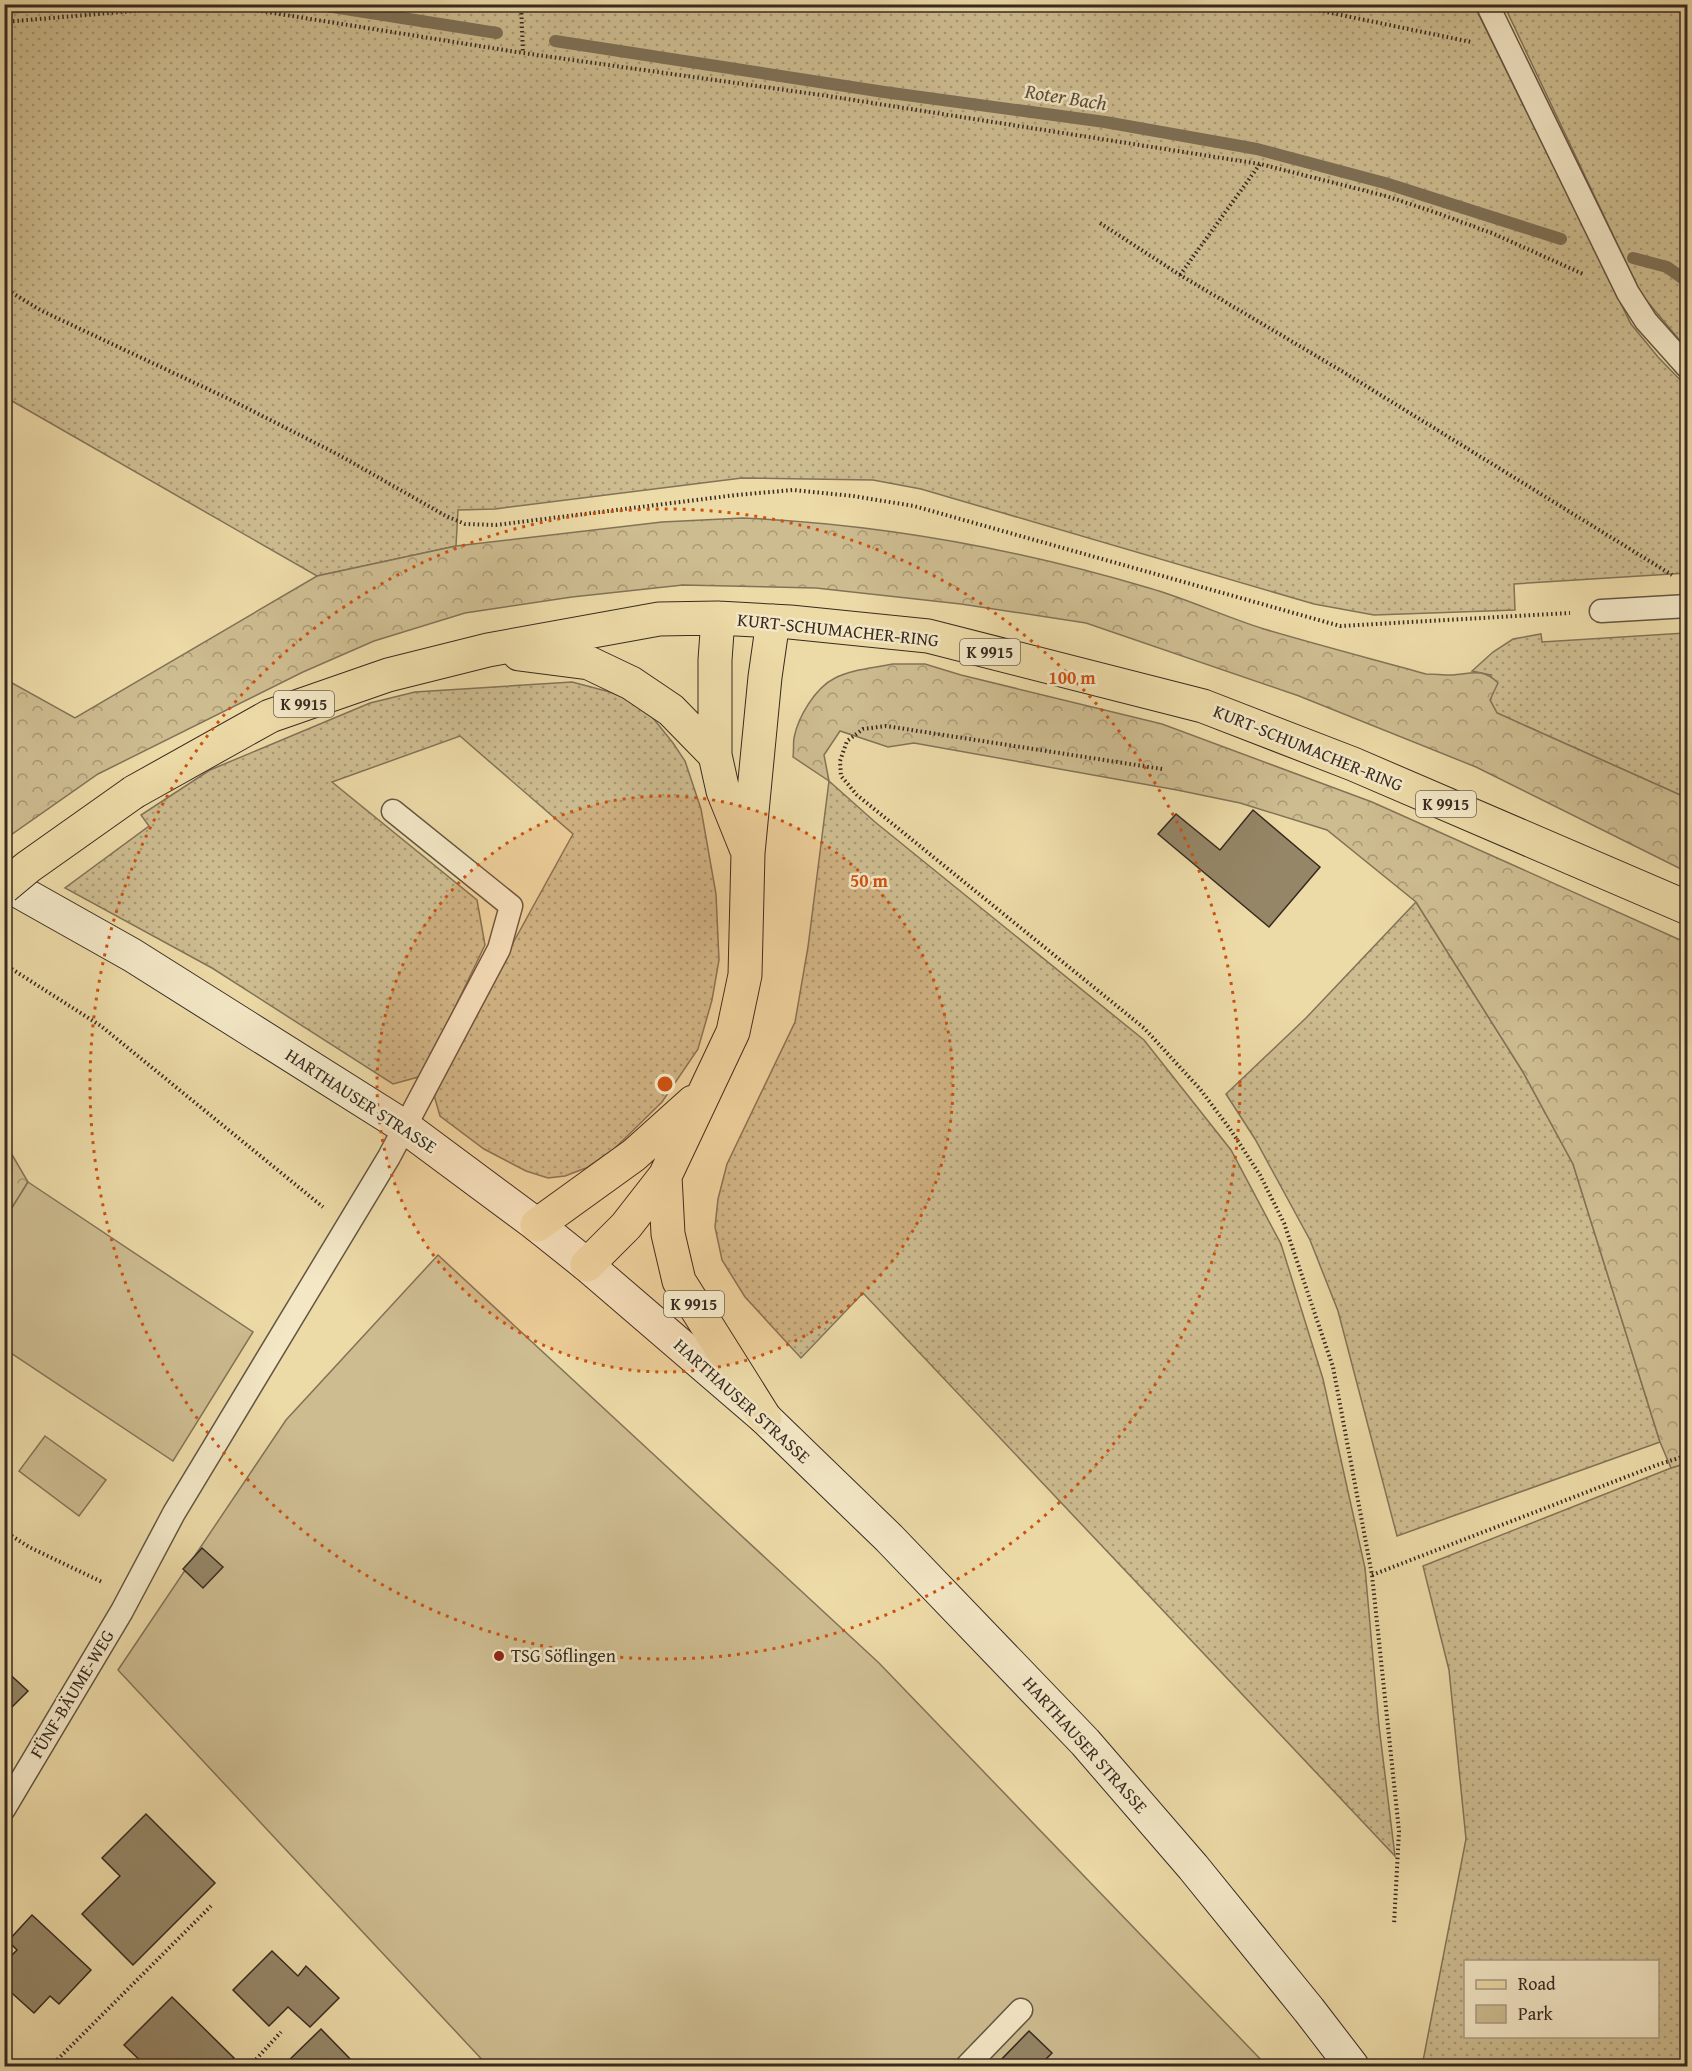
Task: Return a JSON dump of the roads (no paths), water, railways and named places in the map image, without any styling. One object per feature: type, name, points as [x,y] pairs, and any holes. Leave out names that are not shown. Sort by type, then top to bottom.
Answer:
[{"type":"main road","name":"KURT-SCHUMACHER-RING","points":[[4,885],[134,792],[270,716],[388,675],[488,650],[660,620],[718,618],[928,636],[1203,706],[1353,764],[1688,908]]},
{"type":"main road","name":"K 9915","points":[[718,618],[715,660],[715,755],[723,791],[748,853]]},
{"type":"main road","name":"K 9915","points":[[587,1265],[626,1226],[665,1176],[733,1032],[745,975],[748,853],[765,677],[773,621]]},
{"type":"main road","name":"K 9915","points":[[488,650],[589,663],[631,683],[671,710],[715,755]]},
{"type":"main road","name":"K 9915","points":[[537,1225],[634,1155],[703,1092]]},
{"type":"main road","name":"K 9915","points":[[665,1176],[668,1234],[679,1281],[765,1418]]},
{"type":"street","name":"HARTHAUSER STRASSE","points":[[4,885],[132,955],[405,1127],[587,1265],[765,1418],[889,1538],[1085,1742],[1193,1867],[1309,2010],[1352,2067]]},
{"type":"lane","points":[[1487,4],[1628,293],[1646,321],[1688,368]]},
{"type":"lane","points":[[1601,611],[1688,606]]},
{"type":"lane","name":"FÜNF-BÄUME-WEG","points":[[4,1809],[122,1611],[174,1513],[389,1157],[499,949],[511,906],[393,811]]},
{"type":"lane","points":[[967,2067],[1021,2010]]},
{"type":"waterway","name":"Roter Bach","points":[[4,8],[72,4]]},
{"type":"waterway","name":"Roter Bach","points":[[314,4],[497,33]]},
{"type":"waterway","name":"Roter Bach","points":[[555,41],[884,92],[1105,122],[1257,149],[1385,183],[1561,239]]},
{"type":"waterway","name":"Roter Bach","points":[[1633,258],[1667,267],[1688,282]]},
{"type":"place","name":"TSG Söflingen","points":[[499,1656]]}]
